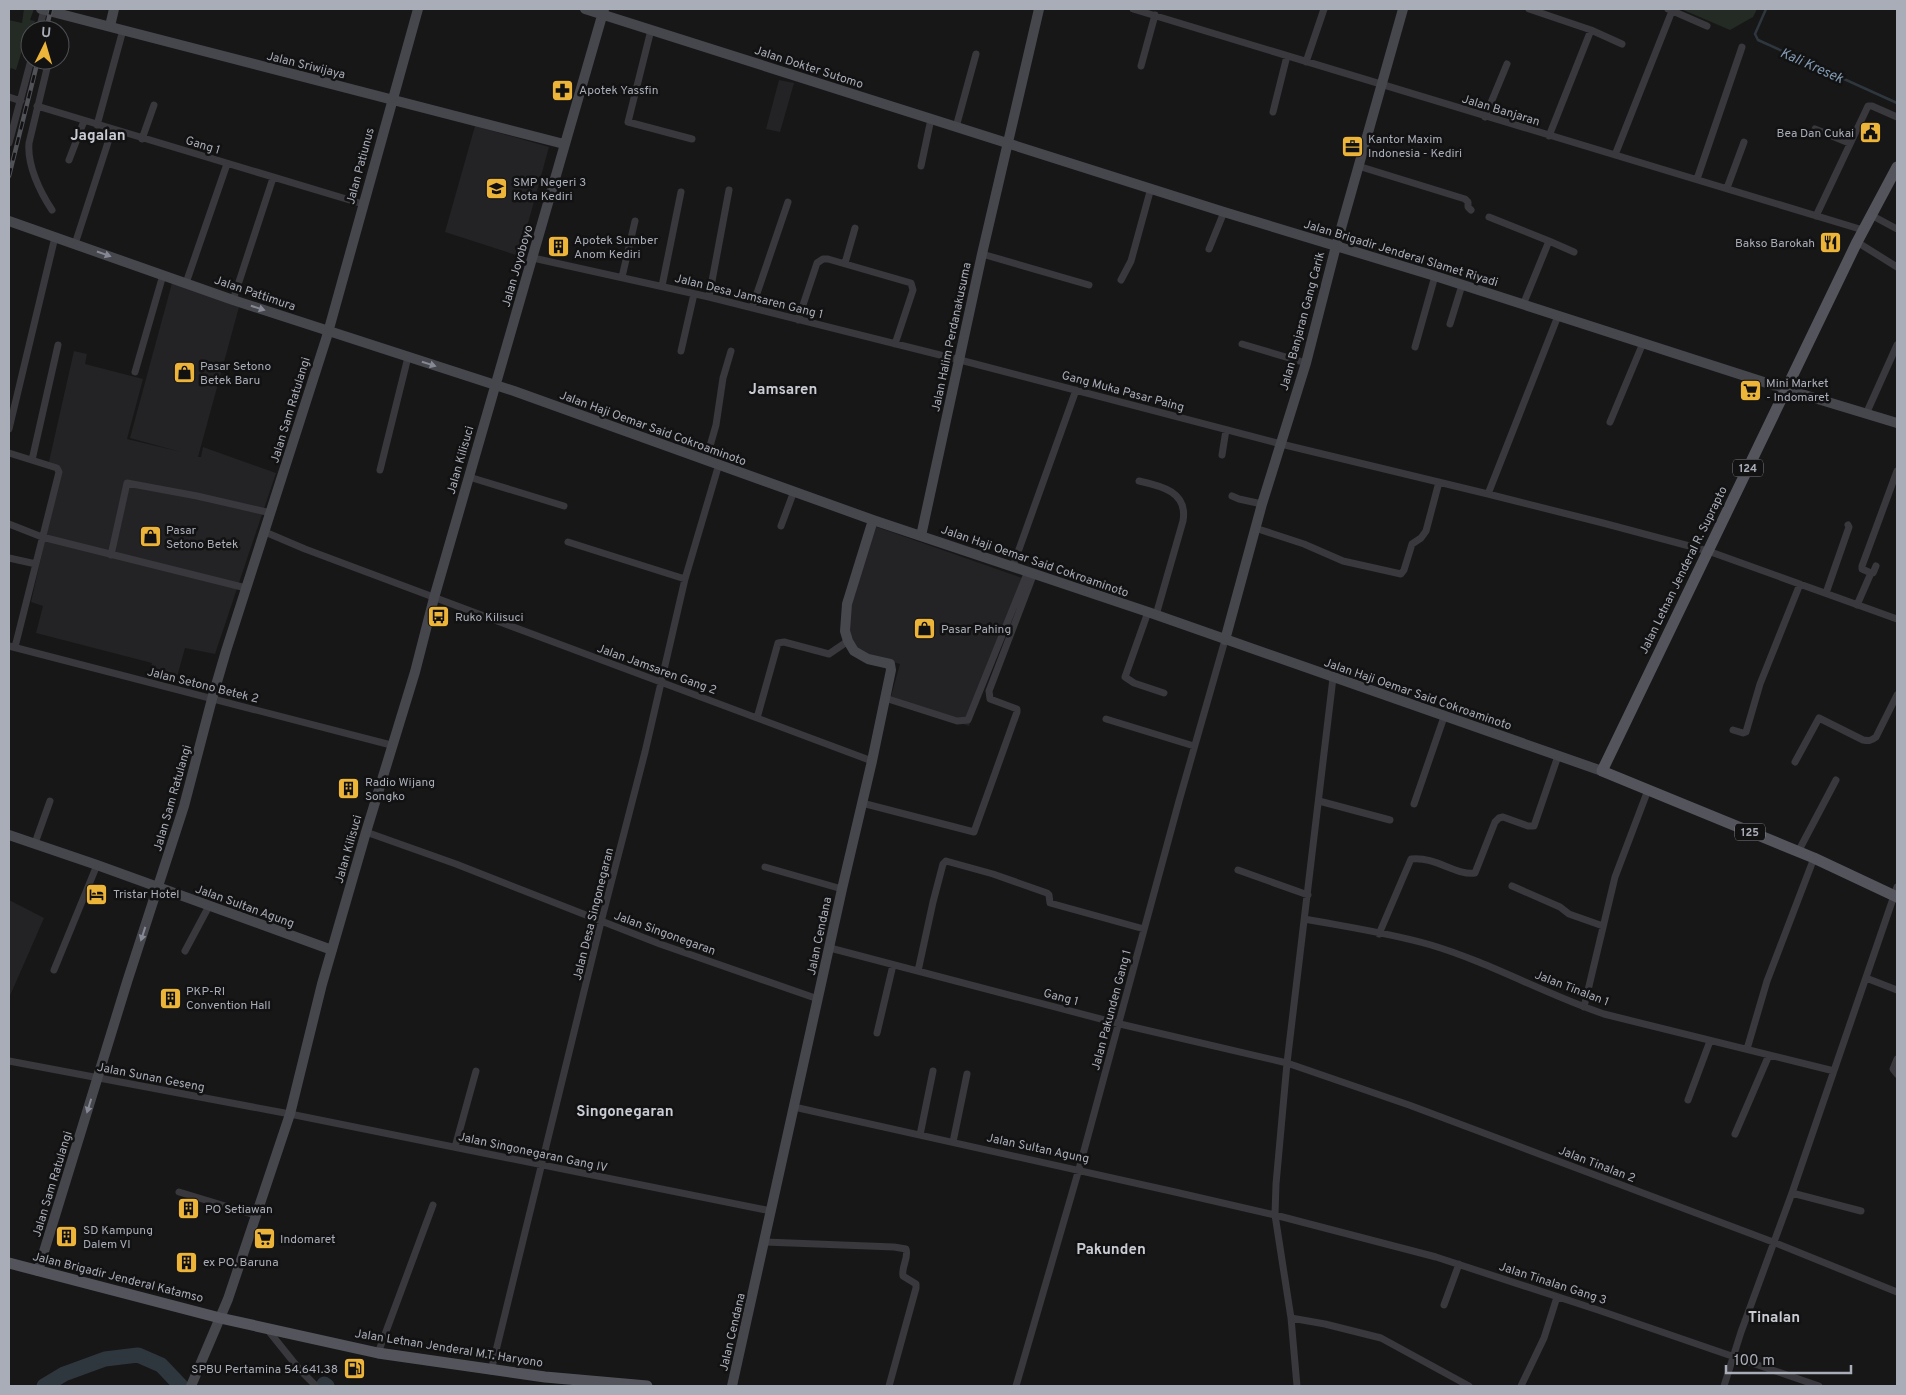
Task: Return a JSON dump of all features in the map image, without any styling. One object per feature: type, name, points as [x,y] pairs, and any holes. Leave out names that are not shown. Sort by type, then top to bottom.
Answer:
[{"type":"main road","name":"Jalan Letnan Jenderal R. Suprapto","points":[[1602,771],[1785,389],[1863,230],[1897,167]]},
{"type":"main road","name":"125","points":[[1602,771],[1896,893]]},
{"type":"main road","name":"Jalan Brigadir Jenderal Katamso","points":[[9,1262],[220,1318]]},
{"type":"main road","name":"Jalan Letnan Jenderal M.T. Haryono","points":[[220,1318],[378,1353],[491,1371],[545,1378],[648,1386]]},
{"type":"street","name":"Jalan Sriwijaya","points":[[42,9],[564,144]]},
{"type":"street","points":[[110,26],[114,9]]},
{"type":"street","name":"Jalan Patiunus","points":[[328,331],[418,9]]},
{"type":"street","name":"Jalan Dokter Sutomo","points":[[585,9],[603,12],[651,30],[1008,144]]},
{"type":"street","name":"Jalan Halim Perdanakusuma","points":[[921,536],[982,254],[1039,9]]},
{"type":"street","name":"Jalan Banjaran","points":[[1133,9],[1863,230]]},
{"type":"street","points":[[1306,62],[1324,9]]},
{"type":"street","name":"Jalan Banjaran Gang Carik","points":[[1225,640],[1262,504],[1306,363],[1336,246],[1403,9]]},
{"type":"street","points":[[1529,9],[1591,30],[1622,44]]},
{"type":"street","points":[[1615,155],[1670,10],[1707,26]]},
{"type":"street","name":"Jalan Joyoboyo","points":[[495,385],[603,12]]},
{"type":"street","points":[[1141,66],[1155,16]]},
{"type":"street","points":[[97,125],[123,30]]},
{"type":"street","points":[[651,30],[628,122],[692,139]]},
{"type":"street","points":[[1550,136],[1591,30]]},
{"type":"street","points":[[1697,179],[1742,47]]},
{"type":"street","points":[[956,127],[976,54]]},
{"type":"street","points":[[1273,112],[1288,56]]},
{"type":"street","points":[[1485,117],[1507,64]]},
{"type":"street","points":[[9,143],[29,70]]},
{"type":"street","points":[[46,70],[28,152],[44,196],[52,210]]},
{"type":"street","points":[[9,97],[21,101]]},
{"type":"street","points":[[142,139],[154,105]]},
{"type":"street","name":"Gang 1","points":[[37,106],[363,204]]},
{"type":"street","points":[[1816,216],[1868,106],[1872,106],[1897,118]]},
{"type":"street","points":[[921,166],[931,119]]},
{"type":"street","points":[[69,160],[84,121]]},
{"type":"street","points":[[1815,128],[1849,143]]},
{"type":"street","points":[[75,244],[112,130]]},
{"type":"street","points":[[1727,188],[1744,142]]},
{"type":"street","name":"Jalan Brigadir Jenderal Slamet Riyadi","points":[[1008,144],[1435,276],[1785,389],[1897,423]]},
{"type":"street","points":[[186,283],[227,164]]},
{"type":"street","points":[[1358,166],[1466,199],[1471,210]]},
{"type":"street","points":[[233,300],[273,178]]},
{"type":"street","points":[[1121,280],[1131,261],[1151,188]]},
{"type":"street","points":[[709,297],[729,190]]},
{"type":"street","points":[[662,286],[681,192]]},
{"type":"street","points":[[752,308],[788,202]]},
{"type":"street","points":[[1209,249],[1224,212]]},
{"type":"street","points":[[1871,215],[1897,229]]},
{"type":"street","points":[[1489,217],[1574,252]]},
{"type":"street","name":"Jalan Pattimura","points":[[9,221],[233,300],[495,385]]},
{"type":"street","points":[[622,277],[635,221]]},
{"type":"street","points":[[845,263],[855,228]]},
{"type":"street","points":[[9,429],[55,237]]},
{"type":"street","points":[[1523,305],[1549,241]]},
{"type":"street","points":[[1857,242],[1897,267]]},
{"type":"street","points":[[982,254],[1090,285]]},
{"type":"street","name":"Jalan Desa Jamsaren Gang 1","points":[[532,258],[709,297],[960,360]]},
{"type":"street","points":[[798,320],[817,263],[823,259],[845,263],[909,281],[913,285],[895,344]]},
{"type":"street","points":[[135,372],[163,274]]},
{"type":"street","points":[[1415,346],[1435,276]]},
{"type":"street","points":[[1450,324],[1462,285]]},
{"type":"street","points":[[681,351],[694,294]]},
{"type":"street","points":[[1488,494],[1558,316]]},
{"type":"street","name":"Jalan Sam Ratulangi","points":[[38,1271],[184,806],[212,699],[246,588],[328,331]]},
{"type":"street","points":[[1610,422],[1643,343]]},
{"type":"street","points":[[1242,344],[1306,363]]},
{"type":"street","points":[[32,460],[58,345]]},
{"type":"street","points":[[1866,414],[1897,345]]},
{"type":"street","points":[[706,460],[716,425],[723,378],[731,351]]},
{"type":"street","points":[[380,470],[408,357]]},
{"type":"street","name":"Gang Muka Pasar Paing","points":[[960,360],[1226,430],[1488,494],[1708,551],[1897,619]]},
{"type":"street","name":"Jalan Haji Oemar Said Cokroaminoto","points":[[495,385],[873,520],[1014,566],[1602,771]]},
{"type":"street","name":"Jalan Kilisuci","points":[[192,1386],[228,1299],[290,1114],[332,950],[391,746],[415,672],[434,598],[495,385]]},
{"type":"street","points":[[1014,566],[1076,390]]},
{"type":"street","points":[[1222,454],[1226,430]]},
{"type":"street","points":[[9,453],[57,468],[59,472],[36,564],[12,646]]},
{"type":"street","name":"Jalan Desa Singonegaran","points":[[491,1371],[662,683],[686,579],[719,464]]},
{"type":"street","points":[[1871,573],[1862,569],[1862,566],[1897,471]]},
{"type":"street","points":[[469,477],[564,506]]},
{"type":"street","points":[[1139,481],[1168,489],[1179,498],[1185,509],[1183,521],[1152,614],[1125,677],[1134,683],[1164,693]]},
{"type":"street","points":[[111,555],[127,482],[271,513]]},
{"type":"street","points":[[1255,528],[1304,544],[1343,561],[1401,574],[1412,544],[1421,538],[1426,531],[1439,482]]},
{"type":"street","points":[[781,526],[794,491]]},
{"type":"street","points":[[1232,496],[1262,504]]},
{"type":"street","points":[[757,718],[778,643],[784,642],[829,654],[848,641],[844,631],[845,612],[873,520]]},
{"type":"street","points":[[9,524],[42,537],[246,588]]},
{"type":"street","points":[[1826,593],[1850,527],[1848,525]]},
{"type":"street","name":"Jalan Jamsaren Gang 2","points":[[265,532],[305,550],[872,762]]},
{"type":"street","points":[[568,542],[686,579]]},
{"type":"street","points":[[9,558],[36,564]]},
{"type":"street","points":[[1857,605],[1876,566]]},
{"type":"street","points":[[885,698],[958,721],[968,720],[1031,572]]},
{"type":"street","points":[[862,804],[974,832],[1017,712],[1016,708],[990,699],[990,691],[1031,572]]},
{"type":"street","points":[[1734,730],[1746,732],[1760,684],[1800,584]]},
{"type":"street","name":"Jalan Pakunden Gang 1","points":[[1016,1386],[1120,1024],[1194,746],[1225,640]]},
{"type":"street","name":"Jalan Cendana","points":[[732,1386],[872,762],[891,666],[888,663],[859,655],[848,641]]},
{"type":"street","name":"Jalan Setono Betek 2","points":[[12,646],[391,746]]},
{"type":"street","points":[[1298,1386],[1291,1318],[1275,1215],[1287,1063],[1333,678]]},
{"type":"street","points":[[1795,762],[1817,718],[1863,740],[1873,740],[1889,714],[1897,695]]},
{"type":"street","points":[[1414,804],[1444,716]]},
{"type":"street","points":[[1106,719],[1194,746]]},
{"type":"street","points":[[1379,934],[1411,859],[1429,859],[1465,873],[1475,874],[1498,818],[1503,817],[1534,826],[1558,756]]},
{"type":"street","points":[[1798,852],[1836,780]]},
{"type":"street","points":[[1584,1007],[1615,877],[1648,790]]},
{"type":"street","points":[[35,843],[50,801]]},
{"type":"street","points":[[1319,801],[1390,820]]},
{"type":"street","name":"Jalan Singonegaran","points":[[366,832],[456,864],[602,922],[818,999]]},
{"type":"street","name":"Jalan Sultan Agung","points":[[9,835],[332,950]]},
{"type":"street","points":[[1747,1050],[1767,981],[1814,858]]},
{"type":"street","points":[[918,971],[933,902],[943,864],[946,861],[993,874],[1047,893],[1050,903],[1144,929]]},
{"type":"street","points":[[54,970],[97,865]]},
{"type":"street","points":[[765,867],[842,889]]},
{"type":"street","points":[[1238,870],[1308,896]]},
{"type":"street","points":[[1512,886],[1560,907],[1569,914],[1603,926]]},
{"type":"street","points":[[1724,1386],[1896,893]]},
{"type":"street","points":[[185,951],[209,906]]},
{"type":"street","name":"Jalan Tinalan 1","points":[[1305,919],[1430,945],[1461,955],[1584,1007],[1618,1018],[1834,1070]]},
{"type":"street","name":"Gang 1","points":[[830,948],[1120,1024],[1287,1063]]},
{"type":"street","points":[[877,1033],[893,965]]},
{"type":"street","points":[[1866,978],[1897,990]]},
{"type":"street","points":[[1688,1100],[1710,1040]]},
{"type":"street","points":[[1735,1134],[1770,1055]]},
{"type":"street","points":[[1897,1059],[1893,1069],[1897,1074]]},
{"type":"street","name":"Jalan Sunan Geseng","points":[[9,1061],[290,1114]]},
{"type":"street","name":"Jalan Tinalan 2","points":[[1287,1063],[1417,1108],[1773,1242],[1897,1292]]},
{"type":"street","points":[[455,1147],[476,1071]]},
{"type":"street","points":[[920,1135],[933,1071]]},
{"type":"street","points":[[953,1142],[967,1074]]},
{"type":"street","name":"Jalan Sultan Agung","points":[[794,1107],[1275,1215]]},
{"type":"street","name":"Jalan Singonegaran Gang IV","points":[[290,1114],[771,1211]]},
{"type":"street","points":[[179,1192],[255,1215]]},
{"type":"street","points":[[1792,1193],[1861,1211]]},
{"type":"street","points":[[378,1353],[433,1204]]},
{"type":"street","name":"Jalan Tinalan Gang 3","points":[[1275,1215],[1459,1264],[1819,1386]]},
{"type":"street","points":[[765,1242],[906,1249],[907,1256],[902,1272],[903,1276],[916,1284],[916,1288],[889,1386]]},
{"type":"street","points":[[1444,1305],[1459,1264]]},
{"type":"street","points":[[1521,1386],[1544,1338],[1557,1297]]},
{"type":"street","points":[[1291,1318],[1325,1324],[1381,1338],[1469,1386]]},
{"type":"street","points":[[266,1328],[300,1370],[316,1386]]},
{"type":"shaded area","points":[[24,9],[34,9],[30,20],[22,20]]},
{"type":"shaded area","points":[[1681,9],[1757,9],[1753,17],[1730,30]]},
{"type":"shaded area","points":[[9,20],[20,23],[20,57],[16,70],[11,68],[9,72]]},
{"type":"shaded area","points":[[779,80],[794,83],[780,132],[766,129]]},
{"type":"shaded area","name":"SMP Negeri 3 Kota Kediri","points":[[475,126],[549,147],[519,256],[445,232]]},
{"type":"shaded area","name":"Pasar Setono Betek","points":[[172,283],[239,307],[198,457],[201,457],[203,447],[276,473],[215,654],[185,648],[175,684],[149,678],[152,663],[36,633],[43,606],[31,602],[61,470],[48,466],[74,351],[87,354],[85,364],[143,379],[127,439],[181,452],[130,438]]},
{"type":"shaded area","name":"Pasar Pahing","points":[[874,526],[1022,578],[969,726],[890,700],[900,664],[863,654],[855,647],[846,626]]},
{"type":"shaded area","points":[[9,900],[44,918],[9,998]]},
{"type":"waterway","name":"Kali Kresek","points":[[1766,9],[1755,34],[1758,40],[1897,103]]},
{"type":"waterway","points":[[44,1386],[64,1374],[105,1359],[138,1355],[161,1365],[181,1386]]},
{"type":"waterway","points":[[323,1386],[324,1384],[327,1386]]},
{"type":"railway","points":[[48,20],[51,9]]},
{"type":"railway","points":[[9,176],[36,70]]},
{"type":"place","name":"Apotek Yassfin","points":[[563,90]]},
{"type":"place","name":"Bea Dan Cukai","points":[[1870,133]]},
{"type":"place","name":"Kantor Maxim Indonesia - Kediri","points":[[1352,146]]},
{"type":"place","name":"SMP Negeri 3 Kota Kediri","points":[[497,189]]},
{"type":"place","name":"Bakso Barokah","points":[[1831,243]]},
{"type":"place","name":"Apotek Sumber Anom Kediri","points":[[558,247]]},
{"type":"place","name":"Pasar Setono Betek Baru","points":[[184,373]]},
{"type":"place","name":"Mini Market - Indomaret","points":[[1750,390]]},
{"type":"place","name":"Pasar Setono Betek","points":[[150,537]]},
{"type":"place","name":"Ruko Kilisuci","points":[[439,617]]},
{"type":"place","name":"Pasar Pahing","points":[[925,629]]},
{"type":"place","name":"Radio Wijang Songko","points":[[349,789]]},
{"type":"place","name":"Tristar Hotel","points":[[97,894]]},
{"type":"place","name":"PKP-RI Convention Hall","points":[[170,998]]},
{"type":"place","name":"PO Setiawan","points":[[189,1209]]},
{"type":"place","name":"SD Kampung Dalem VI","points":[[67,1237]]},
{"type":"place","name":"Indomaret","points":[[264,1239]]},
{"type":"place","name":"ex PO. Baruna","points":[[187,1262]]},
{"type":"place","name":"SPBU Pertamina 54.641.38","points":[[354,1369]]},
{"type":"district","name":"Jagalan","points":[[98,135]]},
{"type":"district","name":"Jamsaren","points":[[783,389]]},
{"type":"district","name":"Singonegaran","points":[[625,1111]]},
{"type":"district","name":"Pakunden","points":[[1111,1249]]},
{"type":"district","name":"Tinalan","points":[[1774,1317]]}]
